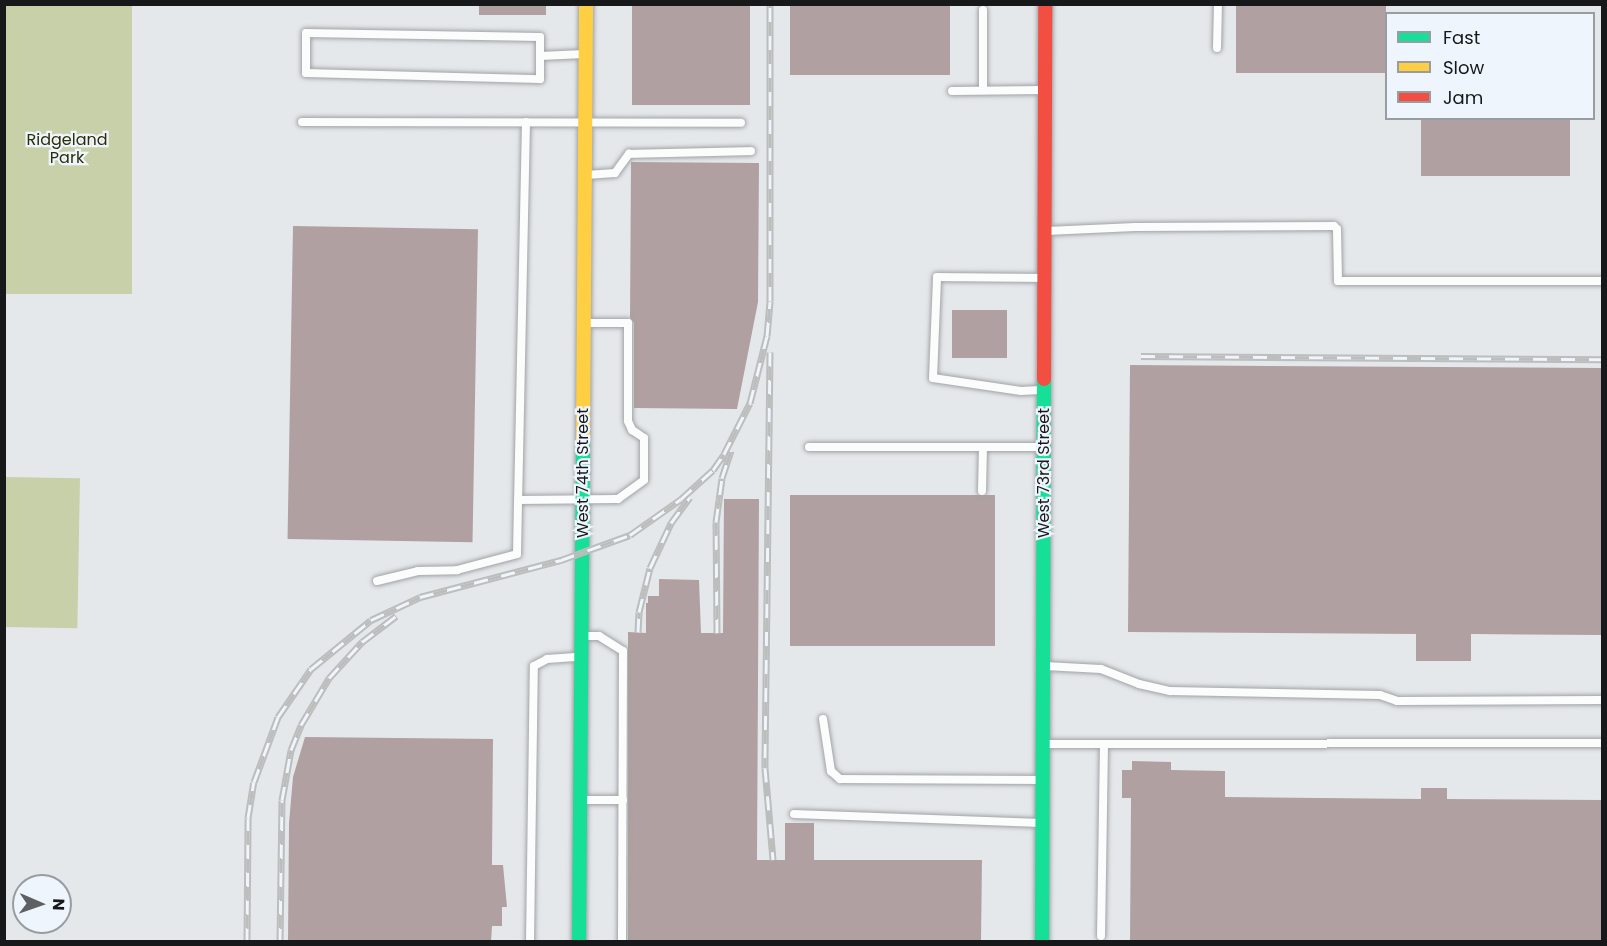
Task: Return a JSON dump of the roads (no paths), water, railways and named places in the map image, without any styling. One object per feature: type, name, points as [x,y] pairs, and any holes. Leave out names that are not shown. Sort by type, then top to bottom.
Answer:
[{"type":"street","name":"West 74th Street","points":[[579,942],[586,4]]},
{"type":"street","name":"West 73rd Street","points":[[1042,942],[1045,4]]},
{"type":"lane","points":[[1217,48],[1218,4]]},
{"type":"lane","points":[[983,10],[983,90]]},
{"type":"lane","points":[[306,33],[540,37],[540,56],[540,79],[306,73],[306,33]]},
{"type":"lane","points":[[540,56],[585,54]]},
{"type":"lane","points":[[952,91],[1044,90]]},
{"type":"lane","points":[[302,122],[741,123]]},
{"type":"lane","points":[[377,581],[418,572],[458,570],[517,554],[526,122]]},
{"type":"lane","points":[[585,175],[615,173],[629,154],[751,151]]},
{"type":"lane","points":[[1044,231],[1135,226],[1334,226],[1337,229],[1338,281],[1602,281]]},
{"type":"lane","points":[[1044,278],[936,277],[933,378],[1021,392],[1044,390]]},
{"type":"lane","points":[[518,500],[618,499],[644,480],[644,438],[632,430],[628,421],[628,323],[584,323]]},
{"type":"lane","points":[[809,447],[1044,447]]},
{"type":"lane","points":[[982,491],[983,447]]},
{"type":"lane","points":[[581,636],[599,636],[623,651],[622,942]]},
{"type":"lane","points":[[530,942],[534,666],[547,659],[581,657]]},
{"type":"lane","points":[[1043,666],[1101,669],[1139,684],[1170,691],[1380,695],[1397,701],[1602,700]]},
{"type":"lane","points":[[823,719],[831,771],[840,779],[1043,780]]},
{"type":"lane","points":[[1043,744],[1602,743]]},
{"type":"lane","points":[[1101,936],[1104,744]]},
{"type":"lane","points":[[580,800],[623,800]]},
{"type":"lane","points":[[794,814],[1042,824]]},
{"type":"railway","points":[[247,942],[248,818],[254,782],[278,717],[311,669],[371,620],[420,597],[561,560],[630,535],[681,499],[713,470],[724,454],[750,403],[767,336],[770,301],[770,4]]},
{"type":"railway","points":[[770,352],[765,768],[773,860]]},
{"type":"railway","points":[[1141,356],[1602,359]]},
{"type":"railway","points":[[717,633],[716,522],[722,478],[731,450]]},
{"type":"railway","points":[[638,632],[639,612],[650,568],[671,523],[690,497]]},
{"type":"railway","points":[[280,942],[282,800],[291,750],[301,725],[329,678],[362,642],[396,616]]},
{"type":"park label","name":"Ridgeland Park","points":[[67,149]]}]
